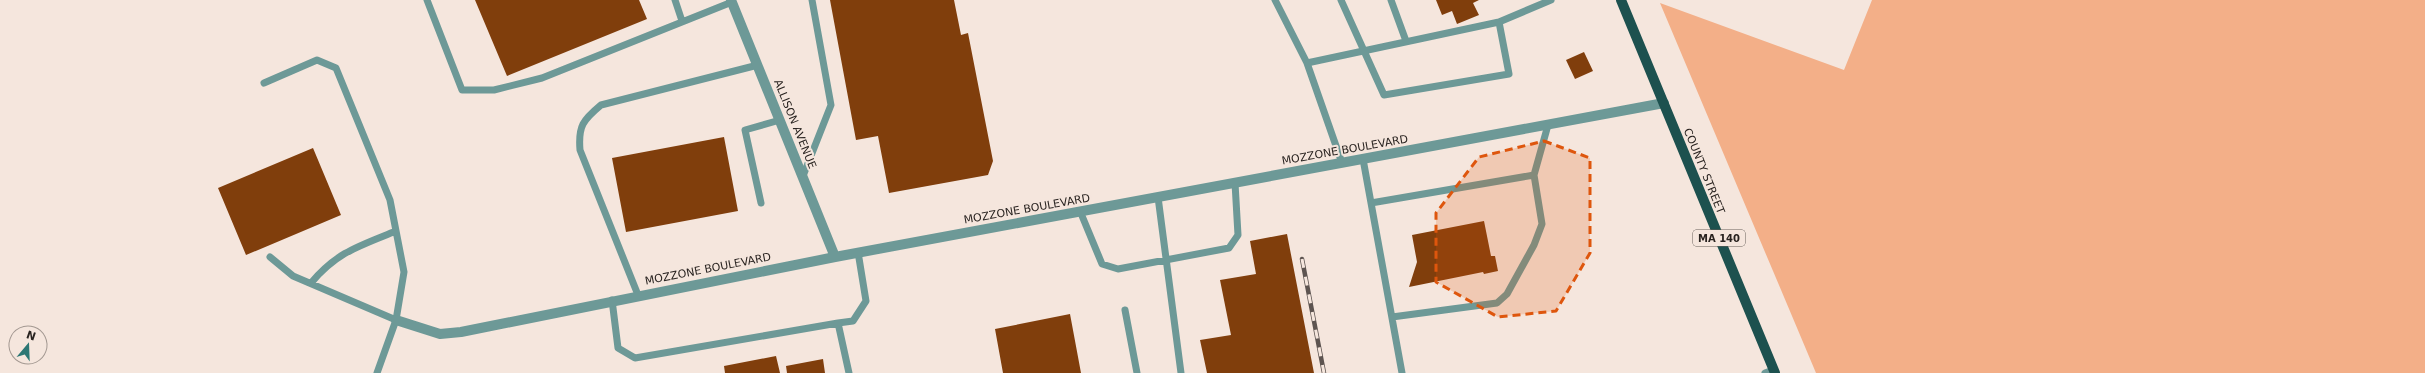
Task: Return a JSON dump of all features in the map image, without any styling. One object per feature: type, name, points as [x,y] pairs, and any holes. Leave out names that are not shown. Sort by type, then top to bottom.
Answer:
[{"type":"main road","name":"COUNTY STREET","points":[[1621,0],[1664,103],[1771,372]]},
{"type":"street","name":"ALLISON AVENUE","points":[[731,1],[835,257]]},
{"type":"street","name":"MOZZONE BOULEVARD","points":[[396,320],[440,334],[461,332],[612,300],[858,252],[1664,103]]},
{"type":"lane","points":[[427,0],[462,90],[494,90],[542,78],[731,1]]},
{"type":"lane","points":[[675,0],[682,21]]},
{"type":"lane","points":[[803,176],[831,105],[812,0]]},
{"type":"lane","points":[[1275,0],[1307,63],[1342,162]]},
{"type":"lane","points":[[1341,0],[1384,95],[1509,74],[1499,22]]},
{"type":"lane","points":[[1390,0],[1406,41]]},
{"type":"lane","points":[[1307,63],[1499,22],[1551,0]]},
{"type":"lane","points":[[264,83],[318,60],[336,68],[390,200],[404,272],[396,320],[377,373]]},
{"type":"lane","points":[[638,295],[580,150],[578,135],[584,119],[600,105],[758,65]]},
{"type":"lane","points":[[761,202],[745,130],[780,120]]},
{"type":"lane","points":[[1392,317],[1496,303],[1507,294],[1534,245],[1542,224],[1534,175],[1548,124]]},
{"type":"lane","points":[[1363,159],[1402,373]]},
{"type":"lane","points":[[1371,203],[1534,175]]},
{"type":"lane","points":[[1080,211],[1102,264],[1118,269],[1167,261],[1229,248],[1238,235],[1235,183]]},
{"type":"lane","points":[[1158,197],[1181,373]]},
{"type":"lane","points":[[311,283],[327,264],[349,250],[396,231]]},
{"type":"lane","points":[[612,300],[618,348],[635,358],[853,321],[866,301],[858,252]]},
{"type":"lane","points":[[270,257],[294,276],[396,320]]},
{"type":"lane","points":[[1125,310],[1137,373]]},
{"type":"lane","points":[[838,323],[849,373]]},
{"type":"highlighted area","points":[[1544,141],[1590,158],[1590,253],[1556,311],[1498,317],[1436,282],[1436,213],[1479,157]]},
{"type":"shaded area","points":[[1872,0],[2425,0],[2425,373],[1816,373],[1660,3],[1844,70]]},
{"type":"building","points":[[475,0],[639,0],[647,19],[507,76]]},
{"type":"building","points":[[830,0],[954,0],[961,35],[968,33],[993,161],[988,175],[889,193],[878,136],[856,140]]},
{"type":"building","points":[[1436,0],[1479,0],[1473,3],[1479,15],[1457,24],[1452,11],[1442,15]]},
{"type":"building","points":[[1584,52],[1593,71],[1575,79],[1566,60]]},
{"type":"building","points":[[724,137],[738,211],[626,232],[612,158]]},
{"type":"building","points":[[313,148],[341,215],[246,255],[218,188]]},
{"type":"building","points":[[1484,221],[1491,256],[1495,256],[1498,271],[1484,274],[1483,272],[1409,287],[1417,262],[1412,235]]},
{"type":"building","points":[[1287,234],[1314,373],[1207,373],[1200,340],[1231,335],[1220,280],[1256,274],[1250,241]]},
{"type":"building","points":[[1070,314],[1081,373],[1003,373],[995,329]]},
{"type":"building","points":[[776,356],[780,373],[725,373],[724,366]]},
{"type":"building","points":[[823,359],[825,373],[787,373],[786,366]]},
{"type":"railway","points":[[1302,259],[1324,373]]}]
